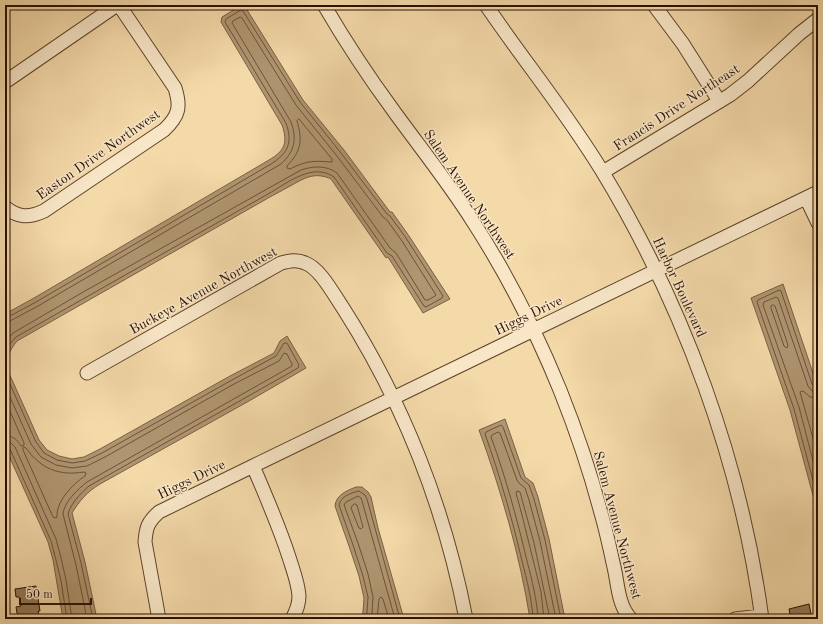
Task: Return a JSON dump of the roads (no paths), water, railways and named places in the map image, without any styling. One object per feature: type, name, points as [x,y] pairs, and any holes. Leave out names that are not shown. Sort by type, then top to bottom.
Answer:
[{"type":"street","name":"Easton Drive Northwest","points":[[5,82],[118,5],[175,88],[178,99],[178,111],[173,122],[164,130],[44,212],[34,216],[22,216],[11,212],[5,207]]},
{"type":"street","name":"Salem Avenue Northwest","points":[[324,5],[387,101],[472,220],[500,266],[533,330],[569,411],[602,514],[621,603],[626,614],[631,619]]},
{"type":"street","name":"Harbor Boulevard","points":[[486,5],[558,104],[603,172],[656,270],[680,323],[696,361],[728,457],[747,536],[762,618]]},
{"type":"street","points":[[654,5],[682,44],[719,101]]},
{"type":"street","name":"Francis Drive Northeast","points":[[603,172],[719,101],[748,81],[799,34],[818,19]]},
{"type":"street","name":"Higgs Drive","points":[[159,619],[145,542],[146,530],[151,520],[159,512],[812,195]]},
{"type":"street","points":[[812,195],[818,223]]},
{"type":"street","name":"Buckeye Avenue Northwest","points":[[87,373],[281,263],[292,260],[304,262],[315,268],[329,287],[376,364],[415,446],[443,525],[466,619]]},
{"type":"street","points":[[253,466],[282,536],[298,586],[299,597],[297,609],[292,619]]},
{"type":"street","points":[[735,619],[762,618]]},
{"type":"water","points":[[244,5],[303,100],[344,150],[390,212],[392,212],[450,299],[423,313],[388,257],[386,258],[331,179],[321,176],[311,176],[17,341],[9,355],[7,362],[8,371],[39,440],[47,450],[59,456],[72,459],[84,457],[100,449],[274,353],[280,341],[287,336],[306,368],[100,484],[84,497],[72,513],[85,562],[97,619],[63,619],[53,560],[48,542],[5,447],[5,314],[279,153],[284,146],[285,141],[282,125],[221,22],[222,17]]},
{"type":"water","points":[[783,284],[818,388],[818,514],[790,410],[751,298]]},
{"type":"water","points":[[505,419],[525,477],[533,483],[538,497],[549,539],[565,619],[530,619],[521,571],[509,523],[479,430]]},
{"type":"water","points":[[356,487],[362,487],[371,497],[378,528],[404,619],[361,619],[364,598],[359,576],[335,506],[339,496]]}]
